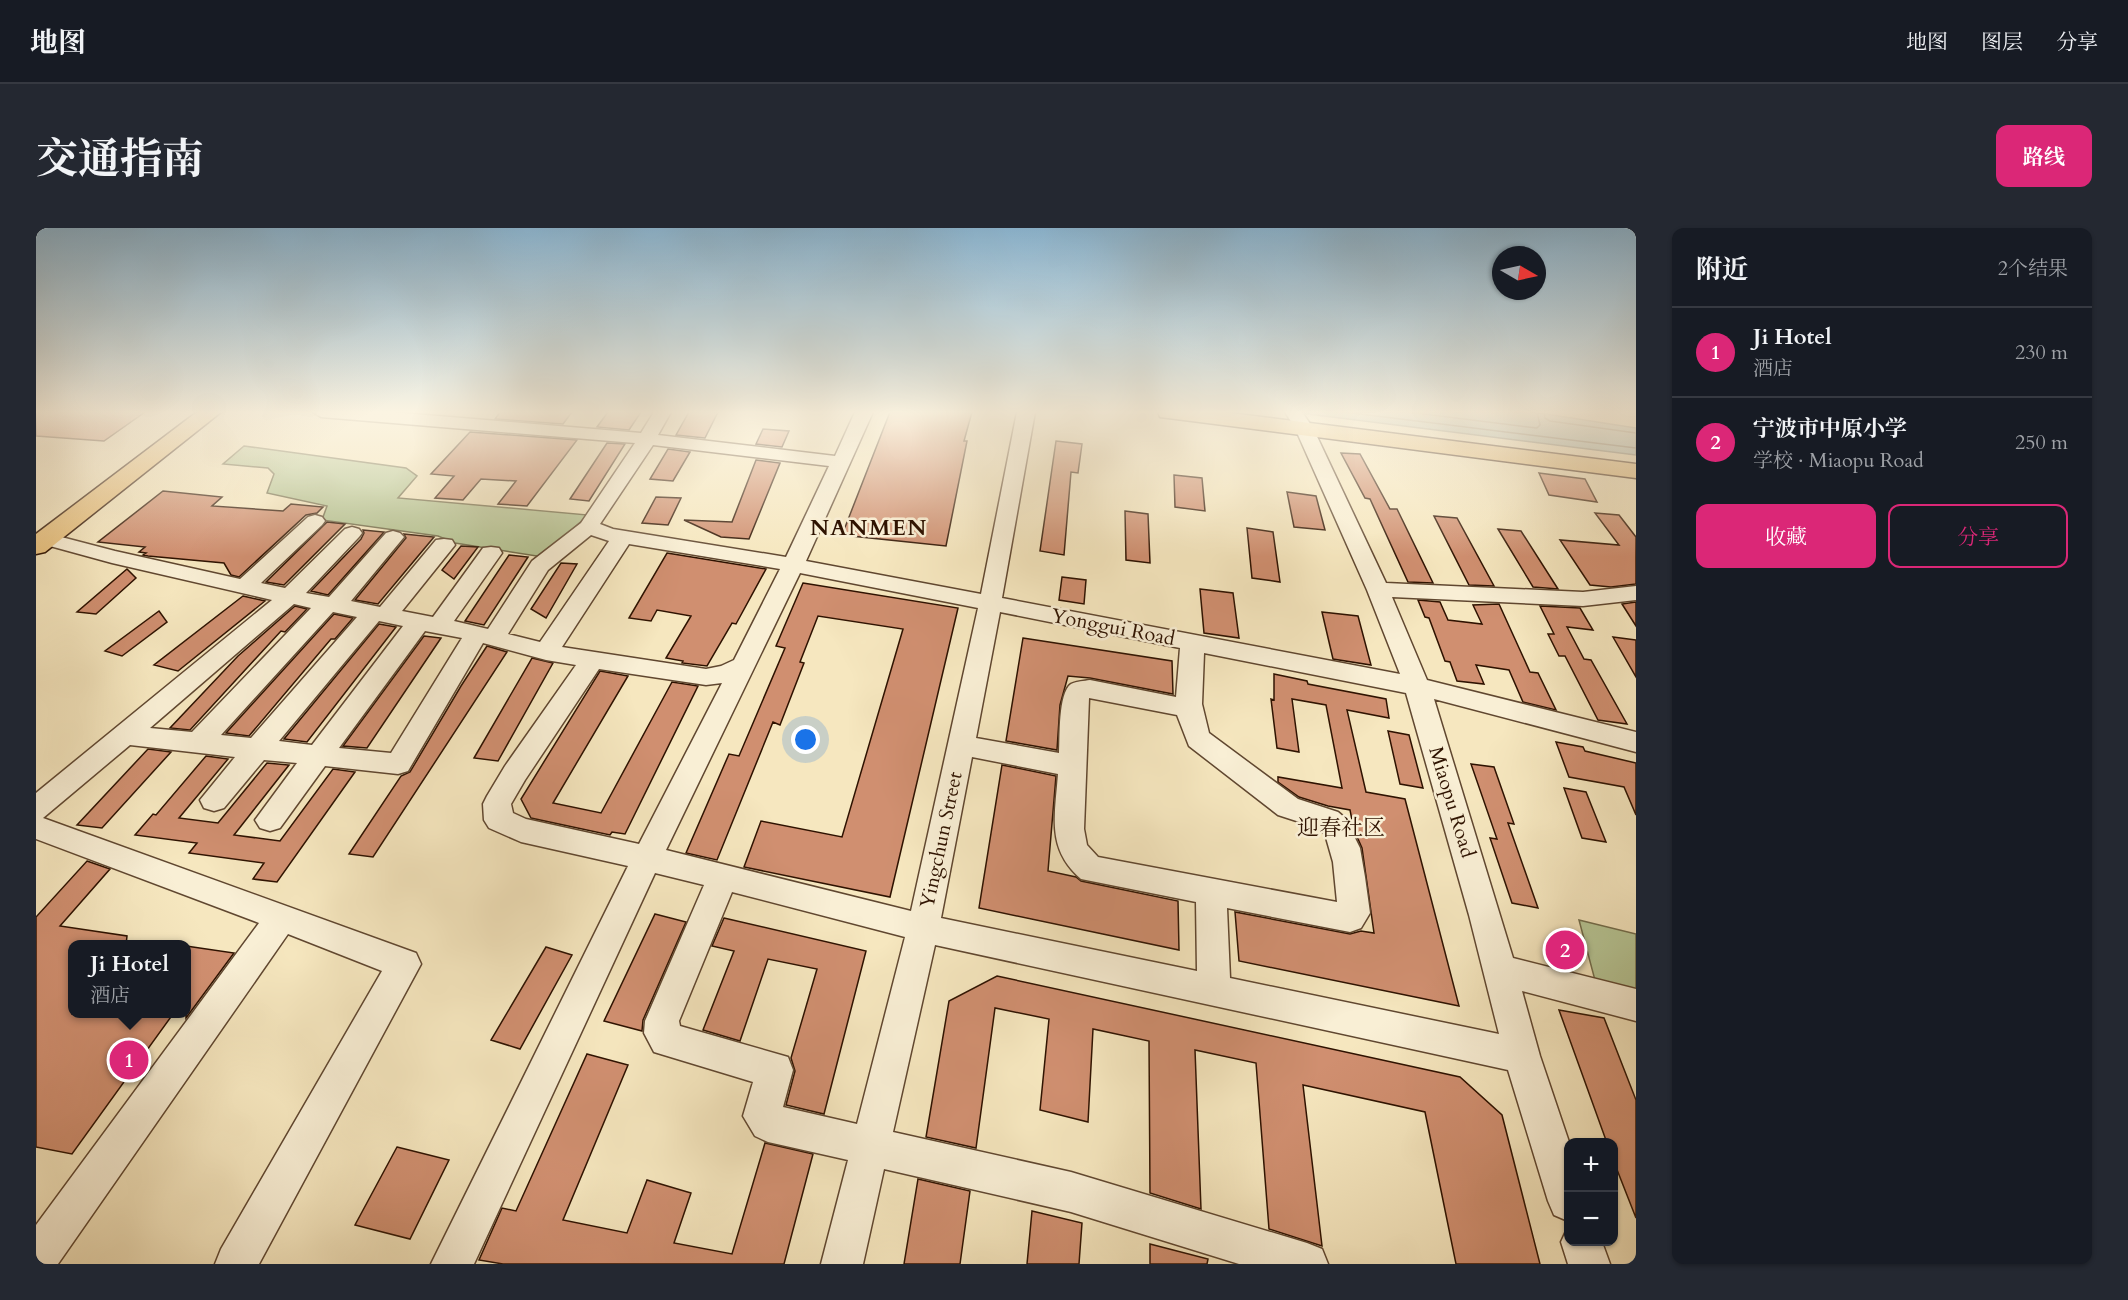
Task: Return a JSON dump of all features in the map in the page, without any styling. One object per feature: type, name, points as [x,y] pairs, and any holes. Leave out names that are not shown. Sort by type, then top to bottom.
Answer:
[{"type":"main road","points":[[38,536],[140,460]]},
{"type":"main road","points":[[111,483],[146,460]]},
{"type":"main road","points":[[1565,460],[1636,471]]},
{"type":"street","points":[[124,735],[398,764],[485,636],[540,566],[588,527],[633,460]]},
{"type":"street","points":[[452,1264],[647,858],[793,566],[841,462],[827,460]]},
{"type":"street","name":"Yingchun Street","points":[[842,1264],[923,928],[990,604],[1017,460]]},
{"type":"street","name":"Miaopu Road","points":[[1316,460],[1378,590],[1417,686],[1500,970],[1522,1056],[1566,1192]]},
{"type":"street","points":[[244,587],[315,521]]},
{"type":"street","name":"Yonggui Road","points":[[588,527],[595,531],[623,537],[793,566],[1417,686],[1636,742]]},
{"type":"street","points":[[36,809],[290,596],[352,533]]},
{"type":"street","points":[[38,536],[112,557],[244,587],[485,636],[546,652],[706,677],[727,674],[741,666]]},
{"type":"street","points":[[198,743],[393,537]]},
{"type":"street","points":[[546,652],[623,537]]},
{"type":"street","points":[[214,800],[257,749],[444,545]]},
{"type":"street","points":[[270,820],[317,756],[491,553]]},
{"type":"street","points":[[1378,590],[1444,591],[1583,599],[1636,593]]},
{"type":"street","points":[[1189,708],[1090,690],[1082,690],[1076,695],[1070,843],[1078,859],[1092,870],[1336,918],[1350,918],[1354,913],[1344,846],[1336,827],[1328,820],[1302,815],[1288,807],[1198,739],[1191,724],[1189,708],[1192,643]]},
{"type":"street","points":[[593,660],[515,773],[497,804],[499,820],[521,830],[647,858],[923,928],[1522,1056]]},
{"type":"street","points":[[961,745],[1072,766]]},
{"type":"street","points":[[36,827],[404,964],[236,1264]]},
{"type":"street","points":[[723,877],[662,1021],[662,1033],[667,1040],[772,1067],[775,1070],[775,1076],[762,1116],[768,1123],[1071,1192],[1307,1264]]},
{"type":"street","points":[[1211,893],[1214,990]]},
{"type":"street","points":[[36,1260],[282,917]]},
{"type":"street","points":[[1500,970],[1636,1005]]},
{"type":"street","points":[[1583,1246],[1589,1264]]},
{"type":"green space","points":[[227,460],[350,460],[406,468],[417,476],[398,498],[588,515],[543,557],[455,543],[438,536],[322,520],[327,506],[267,493],[274,474],[268,468],[223,464]]},
{"type":"green space","points":[[1579,920],[1636,934],[1636,995],[1596,984]]},
{"type":"building","points":[[444,460],[562,460],[527,506],[498,504],[516,481],[481,479],[463,500],[435,498],[454,476],[431,474]]},
{"type":"building","points":[[596,460],[615,460],[589,501],[570,499]]},
{"type":"building","points":[[661,460],[685,460],[673,481],[650,479]]},
{"type":"building","points":[[756,460],[780,463],[749,539],[721,537],[684,520],[732,522]]},
{"type":"building","points":[[871,460],[963,460],[946,546],[842,535]]},
{"type":"building","points":[[1053,460],[1080,460],[1078,473],[1071,472],[1064,555],[1040,551]]},
{"type":"building","points":[[1345,460],[1363,460],[1390,509],[1397,509],[1433,583],[1408,582],[1370,499],[1365,498]]},
{"type":"building","points":[[1539,473],[1585,479],[1597,502],[1549,495]]},
{"type":"building","points":[[1174,475],[1202,478],[1205,511],[1175,507]]},
{"type":"building","points":[[163,491],[222,497],[212,506],[283,511],[291,504],[323,507],[317,513],[306,515],[239,577],[231,575],[224,563],[148,556],[143,555],[146,553],[139,552],[145,547],[98,542]]},
{"type":"building","points":[[1287,492],[1316,496],[1325,530],[1294,527]]},
{"type":"building","points":[[656,497],[681,498],[668,525],[642,523]]},
{"type":"building","points":[[1125,511],[1148,514],[1150,563],[1126,560]]},
{"type":"building","points":[[1595,513],[1619,515],[1636,537],[1636,584],[1611,587],[1590,585],[1560,540],[1619,545]]},
{"type":"building","points":[[1434,516],[1457,518],[1494,586],[1469,585]]},
{"type":"building","points":[[327,522],[345,524],[284,585],[266,582]]},
{"type":"building","points":[[1247,528],[1273,532],[1280,582],[1252,578]]},
{"type":"building","points":[[1498,529],[1521,531],[1558,589],[1533,587]]},
{"type":"building","points":[[363,530],[384,532],[328,595],[311,591],[361,539]]},
{"type":"building","points":[[404,534],[434,537],[378,604],[355,600],[406,538]]},
{"type":"building","points":[[461,546],[478,547],[454,579],[442,570]]},
{"type":"building","points":[[667,553],[766,569],[736,624],[732,623],[707,666],[682,663],[683,661],[666,658],[691,616],[657,610],[651,621],[629,618]]},
{"type":"building","points":[[509,555],[528,557],[484,625],[465,621]]},
{"type":"building","points":[[561,563],[577,564],[546,618],[531,609]]},
{"type":"building","points":[[127,569],[136,578],[96,614],[77,612]]},
{"type":"building","points":[[1062,577],[1086,580],[1084,604],[1059,600]]},
{"type":"building","points":[[803,583],[958,608],[890,897],[744,867],[761,821],[842,837],[903,629],[818,616],[800,662],[804,663],[780,725],[773,722],[717,860],[686,853],[729,754],[739,756],[785,648],[776,646]]},
{"type":"building","points":[[1200,589],[1233,593],[1239,638],[1204,633]]},
{"type":"building","points":[[243,596],[265,601],[178,671],[154,665]]},
{"type":"building","points":[[1418,600],[1440,602],[1448,620],[1482,624],[1473,605],[1499,604],[1530,672],[1538,673],[1556,710],[1523,702],[1509,670],[1476,665],[1484,684],[1457,681],[1450,662],[1445,661],[1429,618],[1425,617]]},
{"type":"building","points":[[1636,602],[1636,626],[1622,604]]},
{"type":"building","points":[[295,606],[307,609],[285,632],[281,631],[190,730],[170,728],[238,656]]},
{"type":"building","points":[[1540,606],[1580,608],[1593,630],[1567,627],[1584,659],[1591,660],[1627,724],[1598,720],[1565,656],[1559,656],[1548,634],[1554,634]]},
{"type":"building","points":[[159,611],[167,622],[122,656],[105,651]]},
{"type":"building","points":[[1322,612],[1358,616],[1371,665],[1333,659]]},
{"type":"building","points":[[334,614],[353,618],[335,639],[331,639],[249,736],[226,733]]},
{"type":"building","points":[[379,624],[396,627],[307,742],[284,739]]},
{"type":"building","points":[[424,636],[441,638],[367,748],[343,746]]},
{"type":"building","points":[[1613,637],[1636,640],[1636,677]]},
{"type":"building","points":[[1023,638],[1172,661],[1173,694],[1068,676],[1060,705],[1057,750],[1006,741]]},
{"type":"building","points":[[487,646],[507,652],[373,857],[349,854],[401,776],[410,772]]},
{"type":"building","points":[[532,658],[553,663],[498,761],[474,758]]},
{"type":"building","points":[[600,671],[628,676],[553,803],[601,813],[672,682],[698,686],[625,834],[612,832],[610,835],[531,818],[521,799]]},
{"type":"building","points":[[1274,674],[1307,681],[1308,684],[1386,699],[1389,718],[1347,710],[1366,792],[1405,799],[1459,1006],[1239,961],[1235,912],[1350,934],[1361,931],[1374,933],[1362,848],[1354,830],[1350,810],[1299,797],[1278,782],[1278,777],[1342,788],[1326,705],[1292,699],[1299,752],[1277,748],[1271,699],[1274,700]]},
{"type":"building","points":[[1388,731],[1409,735],[1423,788],[1400,784]]},
{"type":"building","points":[[1556,742],[1583,747],[1585,751],[1636,763],[1636,815],[1624,787],[1569,777]]},
{"type":"building","points":[[148,749],[171,752],[102,828],[77,825]]},
{"type":"building","points":[[206,756],[228,759],[179,818],[218,823],[267,763],[289,765],[234,835],[280,841],[333,769],[355,772],[277,882],[253,879],[264,863],[189,853],[197,843],[135,835],[153,814],[156,815]]},
{"type":"building","points":[[1471,764],[1494,767],[1514,824],[1508,823],[1538,908],[1512,903],[1490,838],[1497,839]]},
{"type":"building","points":[[1002,765],[1056,776],[1048,871],[1076,877],[1081,881],[1178,901],[1179,950],[979,908]]},
{"type":"building","points":[[1564,788],[1586,792],[1606,842],[1582,838]]},
{"type":"building","points":[[87,861],[110,869],[60,926],[127,936],[127,940],[68,940],[68,1018],[170,1018],[72,1154],[36,1147],[36,917]]},
{"type":"building","points":[[655,914],[686,922],[643,1020],[642,1031],[604,1021]]},
{"type":"building","points":[[724,918],[866,951],[824,1114],[786,1105],[795,1071],[791,1058],[817,969],[768,959],[740,1041],[703,1030],[734,951],[712,946]]},
{"type":"building","points":[[191,947],[234,953],[191,1011]]},
{"type":"building","points":[[546,947],[572,955],[520,1049],[491,1040]]},
{"type":"building","points":[[997,976],[1460,1077],[1502,1115],[1540,1264],[1456,1264],[1425,1112],[1303,1085],[1322,1246],[1269,1229],[1256,1063],[1195,1050],[1201,1209],[1150,1193],[1149,1041],[1093,1029],[1088,1122],[1040,1110],[1049,1019],[995,1008],[976,1148],[926,1137],[949,1001]]},
{"type":"building","points":[[1559,1010],[1604,1018],[1636,1100],[1636,1218],[1618,1172],[1618,1138],[1605,1138]]},
{"type":"building","points":[[587,1054],[628,1065],[563,1220],[627,1233],[647,1180],[691,1193],[674,1243],[732,1254],[765,1143],[813,1154],[784,1264],[503,1264],[479,1260],[502,1208],[516,1211]]},
{"type":"building","points":[[397,1147],[449,1160],[410,1239],[355,1225]]},
{"type":"building","points":[[918,1179],[970,1191],[960,1264],[904,1264]]},
{"type":"building","points":[[1032,1211],[1082,1223],[1079,1264],[1027,1264]]},
{"type":"building","points":[[1150,1244],[1208,1259],[1207,1264],[1150,1264]]},
{"type":"place","name":"宁波市中原小学","points":[[1565,950]]},
{"type":"place","name":"Ji Hotel","points":[[129,1060]]},
{"type":"district","name":"NANMEN","points":[[869,528]]},
{"type":"district","name":"迎春社区","points":[[1341,828]]}]
